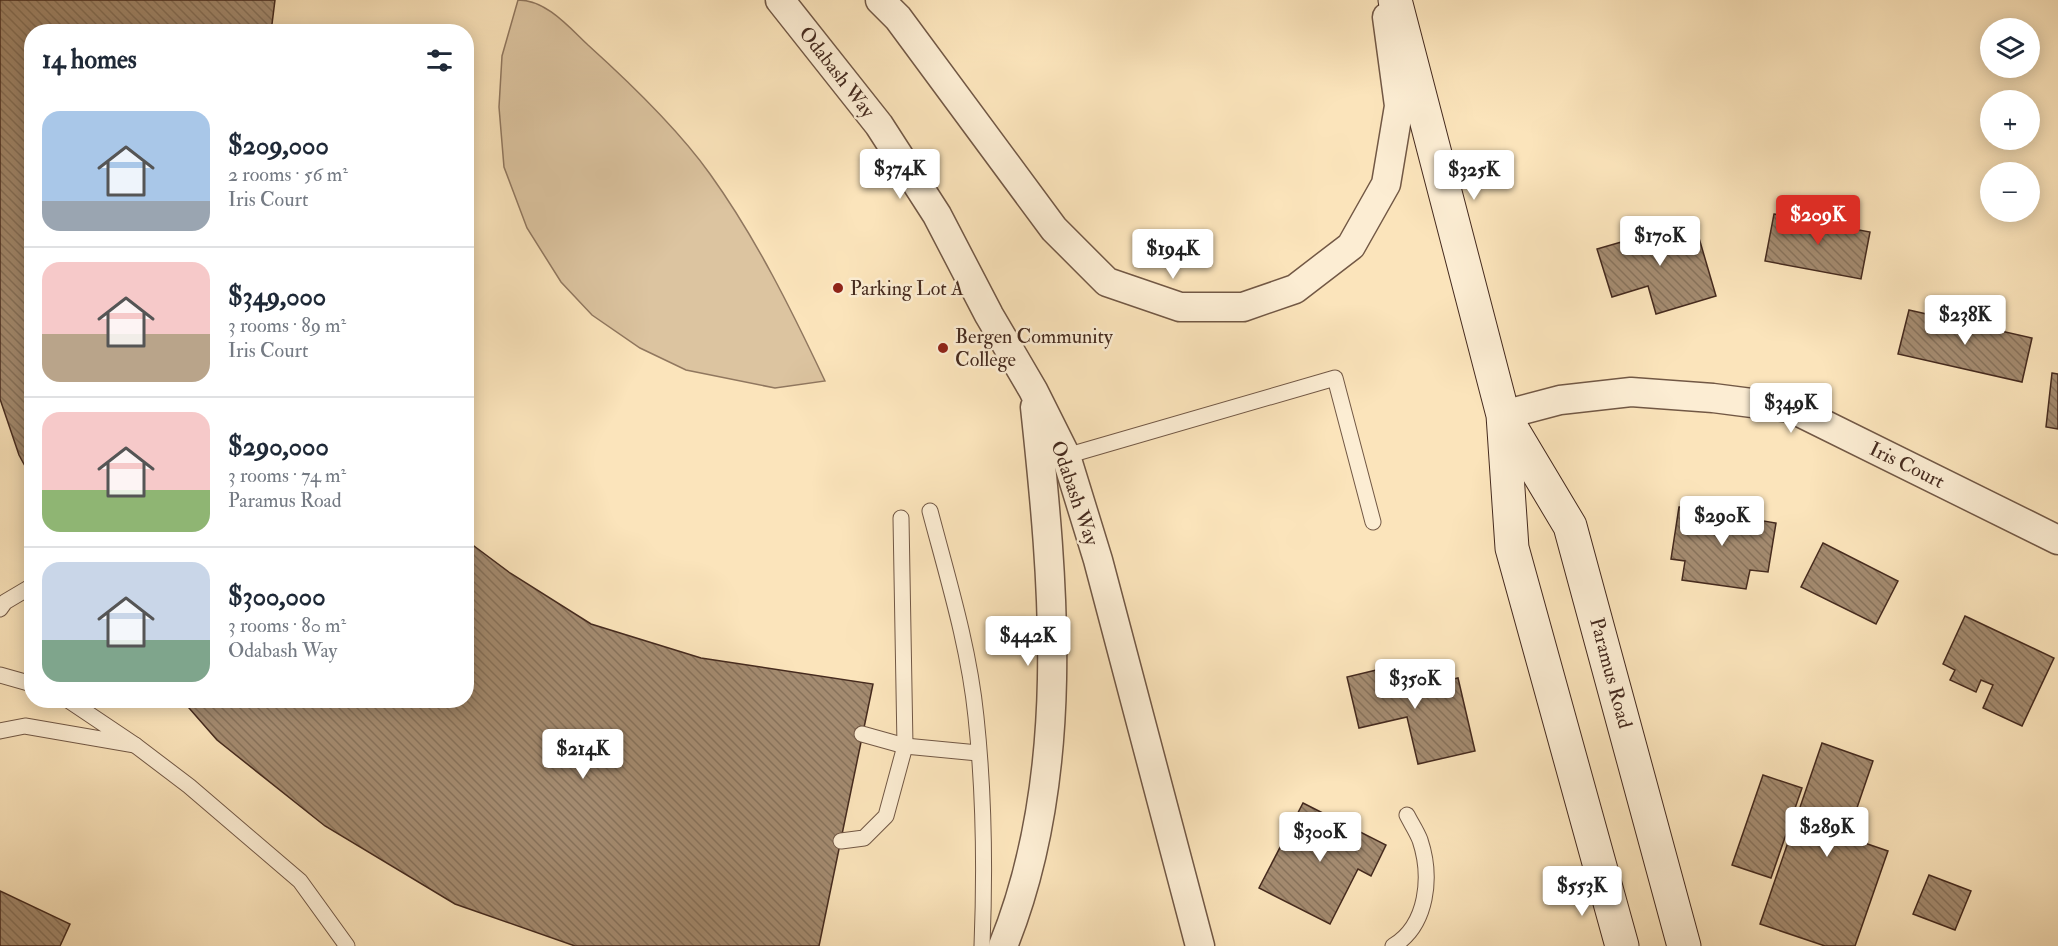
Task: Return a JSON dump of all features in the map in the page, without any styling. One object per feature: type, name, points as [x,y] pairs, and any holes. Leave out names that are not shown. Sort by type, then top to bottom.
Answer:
[{"type":"main road","name":"Paramus Road","points":[[1395,0],[1503,415],[1512,548],[1622,946]]},
{"type":"main road","name":"Paramus Road","points":[[1503,415],[1570,526],[1684,946]]},
{"type":"street","name":"Odabash Way","points":[[780,0],[892,145],[937,215],[988,315],[1033,390],[1066,456],[1098,560],[1200,946]]},
{"type":"street","points":[[880,0],[897,18],[1054,229],[1107,282],[1180,307],[1244,307],[1295,289],[1351,246],[1386,184],[1399,106],[1385,0]]},
{"type":"street","points":[[1003,946],[1033,858],[1046,771],[1052,642],[1047,519],[1033,390]]},
{"type":"street","name":"Iris Court","points":[[1503,415],[1560,400],[1631,392],[1713,398],[1791,408],[2058,540]]},
{"type":"street","points":[[1605,888],[1605,946]]},
{"type":"lane","points":[[1066,456],[1335,378],[1373,522]]},
{"type":"lane","points":[[930,512],[960,621],[976,717],[984,897],[982,946]]},
{"type":"lane","points":[[841,841],[864,838],[886,816],[905,746],[901,518]]},
{"type":"lane","points":[[0,609],[5,602],[24,591]]},
{"type":"lane","points":[[0,675],[24,682]]},
{"type":"lane","points":[[80,708],[135,745],[189,786],[300,881],[347,946]]},
{"type":"lane","points":[[0,731],[25,726],[135,745]]},
{"type":"lane","points":[[862,734],[905,746],[978,753]]},
{"type":"lane","points":[[1392,946],[1418,920],[1427,881],[1420,840],[1407,815]]},
{"type":"shaded area","points":[[518,0],[538,4],[564,22],[652,106],[697,157],[727,198],[758,249],[825,381],[775,388],[686,370],[640,348],[592,315],[561,282],[527,228],[504,167],[499,107],[502,56]]},
{"type":"building","points":[[0,0],[275,0],[272,24],[24,24],[24,464],[0,399]]},
{"type":"building","points":[[1774,214],[1870,232],[1861,279],[1765,261]]},
{"type":"building","points":[[1694,221],[1716,296],[1656,314],[1648,286],[1612,297],[1597,249]]},
{"type":"building","points":[[1909,310],[2032,338],[2022,382],[1898,354]]},
{"type":"building","points":[[2052,373],[2058,374],[2058,429],[2046,427]]},
{"type":"building","points":[[1679,507],[1776,523],[1768,572],[1750,570],[1746,589],[1682,580],[1685,561],[1671,559]]},
{"type":"building","points":[[1823,543],[1898,581],[1876,624],[1801,587]]},
{"type":"building","points":[[474,546],[510,573],[591,624],[701,658],[873,684],[819,946],[575,946],[455,904],[325,826],[217,740],[189,708],[474,708]]},
{"type":"building","points":[[1965,616],[2054,658],[2022,726],[1983,708],[1993,685],[1981,680],[1976,692],[1950,680],[1955,670],[1943,664]]},
{"type":"building","points":[[1414,661],[1420,687],[1458,678],[1475,751],[1418,764],[1407,717],[1359,728],[1347,677]]},
{"type":"building","points":[[1822,743],[1873,761],[1847,837],[1888,851],[1855,946],[1825,946],[1760,924]]},
{"type":"building","points":[[1763,775],[1802,788],[1771,878],[1732,865]]},
{"type":"building","points":[[1303,803],[1386,845],[1371,876],[1358,869],[1330,924],[1259,888]]},
{"type":"building","points":[[1929,875],[1971,891],[1955,930],[1913,914]]},
{"type":"building","points":[[0,891],[70,924],[60,946],[0,946]]},
{"type":"place","name":"Parking Lot A","points":[[838,288]]},
{"type":"place","name":"Bergen Community College","points":[[943,348]]}]
